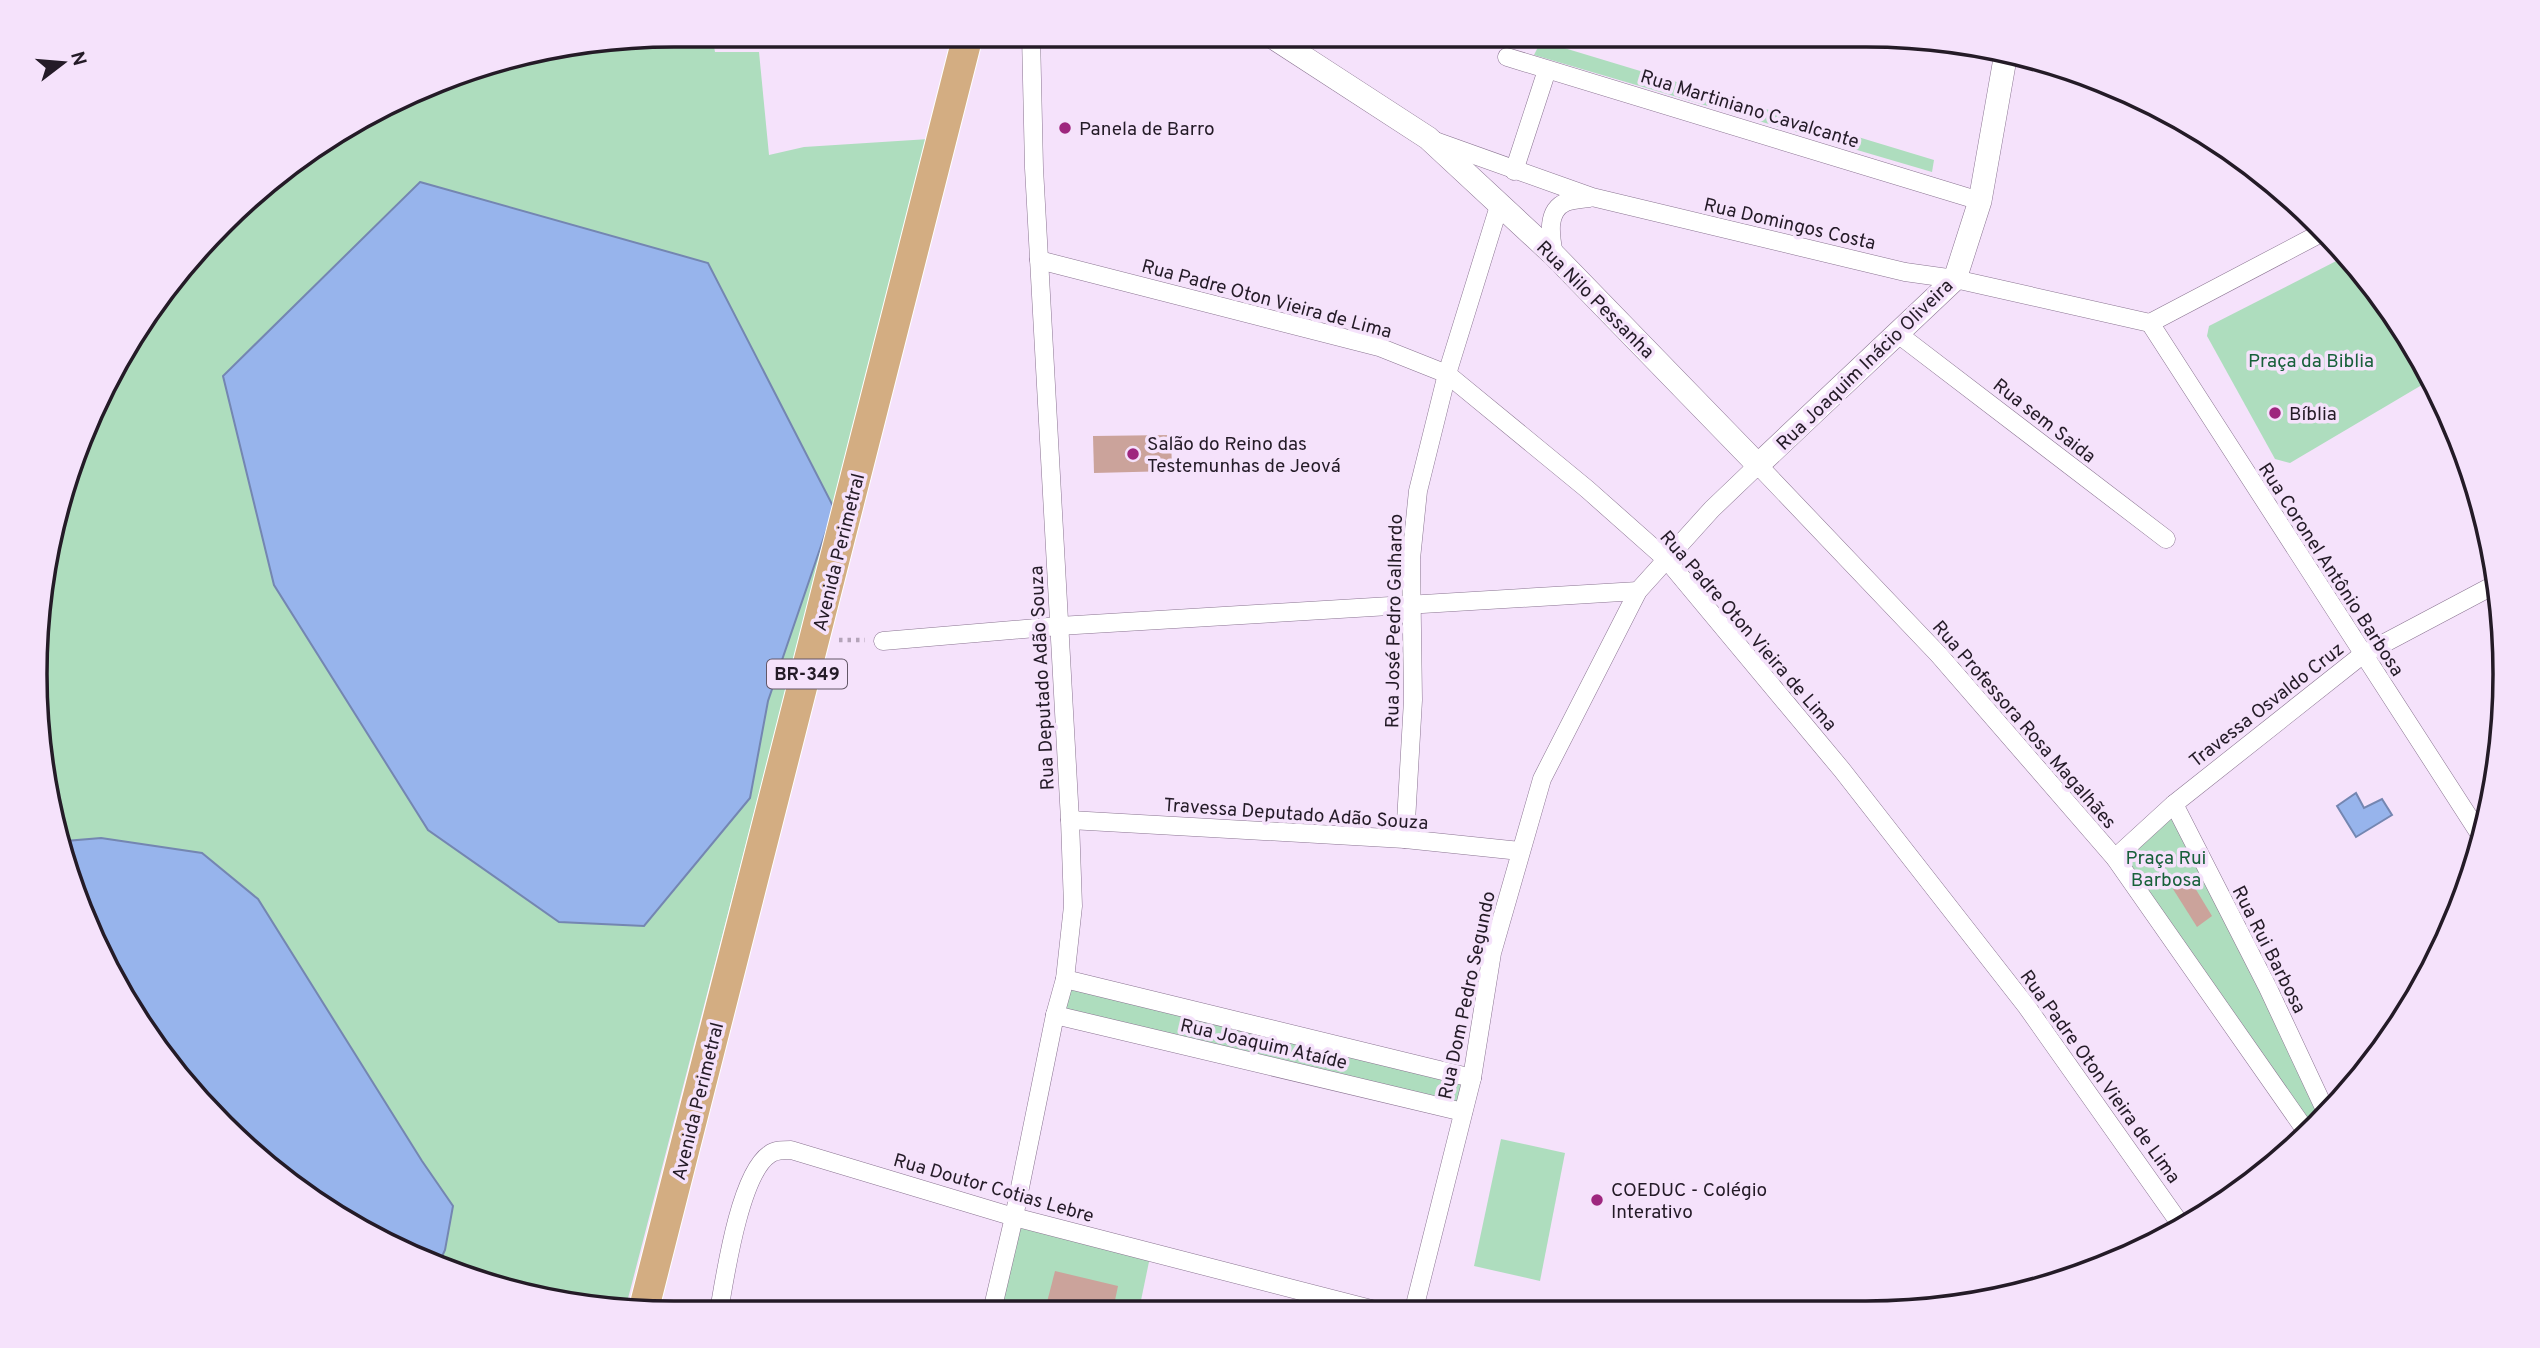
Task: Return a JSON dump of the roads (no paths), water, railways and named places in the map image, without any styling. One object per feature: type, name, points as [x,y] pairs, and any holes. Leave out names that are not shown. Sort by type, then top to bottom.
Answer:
[{"type":"main road","name":"Avenida Perimetral","points":[[646,1300],[965,47]]},
{"type":"street","name":"Rua Deputado Adão Souza","points":[[994,1301],[1055,1015],[1066,979],[1073,906],[1034,168],[1031,47]]},
{"type":"street","name":"Rua Nilo Pessanha","points":[[1288,47],[1428,138],[1554,255],[1758,465]]},
{"type":"street","name":"Rua Martiniano Cavalcante","points":[[1507,57],[1980,201]]},
{"type":"street","name":"Rua Joaquim Inácio Oliveira","points":[[1758,465],[1955,279],[1980,201],[2004,63]]},
{"type":"street","points":[[1514,171],[1547,70]]},
{"type":"street","name":"Rua Domingos Costa","points":[[1428,138],[1592,197],[1906,272],[1955,279],[2150,324]]},
{"type":"street","points":[[1554,255],[1550,230],[1555,212],[1564,203],[1592,197]]},
{"type":"street","name":"Rua José Pedro Galhardo","points":[[1405,839],[1413,700],[1411,559],[1418,491],[1447,374],[1499,206]]},
{"type":"street","points":[[2150,324],[2314,237]]},
{"type":"street","name":"Rua Padre Oton Vieira de Lima","points":[[1039,260],[1379,347],[1447,374],[1587,489],[1667,560],[1842,770],[2018,996],[2176,1218]]},
{"type":"street","name":"Rua Coronel Antônio Barbosa","points":[[2150,324],[2474,825]]},
{"type":"street","name":"Rua sem Saida","points":[[1898,334],[2166,539]]},
{"type":"street","name":"Rua Dom Pedro Segundo","points":[[1416,1301],[1472,1078],[1492,953],[1542,779],[1638,591],[1712,509],[1758,465]]},
{"type":"street","name":"Rua Professora Rosa Magalhães","points":[[1758,465],[1939,655],[2115,858],[2301,1124]]},
{"type":"street","name":"Travessa Osvaldo Cruz","points":[[2115,858],[2174,804],[2362,655],[2487,589]]},
{"type":"street","points":[[883,641],[1059,626],[1638,591]]},
{"type":"street","name":"Rua Rui Barbosa","points":[[2174,804],[2268,988],[2322,1103]]},
{"type":"street","name":"Travessa Deputado Adão Souza","points":[[1070,820],[1405,839],[1520,851]]},
{"type":"street","name":"Rua Joaquim Ataíde","points":[[1066,979],[1472,1078]]},
{"type":"street","name":"Rua Joaquim Ataíde","points":[[1055,1015],[1463,1112]]},
{"type":"street","name":"Rua Doutor Cotias Lebre","points":[[721,1301],[739,1214],[759,1164],[772,1152],[791,1150],[1014,1217],[1340,1301]]},
{"type":"water","points":[[420,182],[708,263],[834,508],[768,701],[750,798],[644,926],[559,922],[428,830],[274,585],[223,376]]},
{"type":"water","points":[[2356,793],[2364,808],[2382,799],[2392,815],[2356,837],[2337,806]]},
{"type":"water","points":[[101,838],[202,853],[258,899],[453,1206],[442,1256],[361,1217],[292,1171],[231,1117],[203,1087],[177,1056],[131,987],[95,914],[70,841]]},
{"type":"place","name":"Panela de Barro","points":[[1065,128]]},
{"type":"place","name":"Bíblia","points":[[2275,413]]},
{"type":"place","name":"Salão do Reino das Testemunhas de Jeová","points":[[1133,454]]},
{"type":"place","name":"COEDUC - Colégio Interativo","points":[[1597,1200]]},
{"type":"park label","name":"Praça da Biblia","points":[[2311,360]]},
{"type":"park label","name":"Praça Rui Barbosa","points":[[2166,868]]}]
